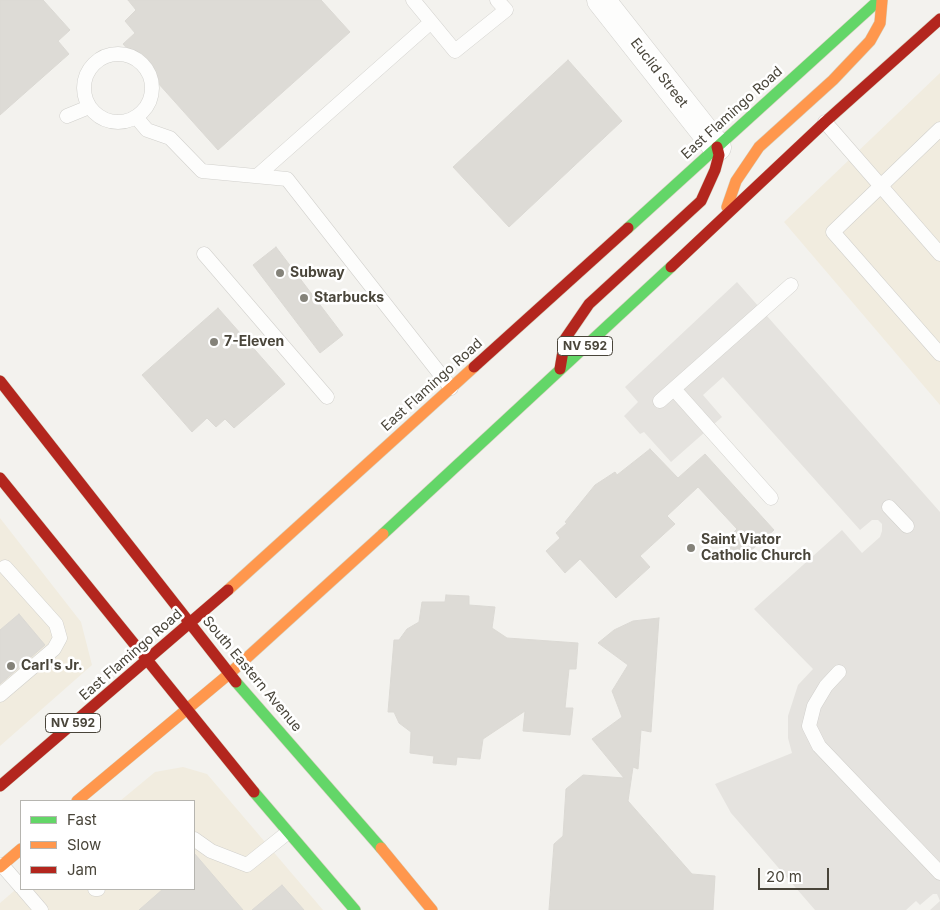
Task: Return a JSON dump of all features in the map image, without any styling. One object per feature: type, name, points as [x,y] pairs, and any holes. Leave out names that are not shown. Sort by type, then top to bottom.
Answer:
[{"type":"main road","name":"East Flamingo Road","points":[[0,786],[190,624],[717,146],[881,0]]},
{"type":"main road","points":[[725,215],[728,200],[736,181],[759,147],[833,80],[870,41],[880,23],[881,0]]},
{"type":"main road","name":"NV 592","points":[[78,800],[229,674],[560,370],[825,122],[940,19]]},
{"type":"main road","points":[[560,370],[565,339],[576,320],[589,304],[701,200],[716,170],[719,155],[717,146]]},
{"type":"main road","name":"South Eastern Avenue","points":[[0,381],[229,674],[430,905],[432,910]]},
{"type":"main road","points":[[0,478],[5,493],[287,833],[355,910]]},
{"type":"main road","points":[[1,866],[20,850]]},
{"type":"street","name":"Euclid Street","points":[[601,0],[717,146]]},
{"type":"lane","points":[[413,0],[455,51],[506,10],[497,0]]},
{"type":"lane","points":[[257,176],[430,23]]},
{"type":"lane","points":[[109,55],[130,56],[139,62],[151,79],[150,100],[144,110],[136,117],[126,121],[106,120],[89,108],[84,98],[84,87],[91,67],[109,55]]},
{"type":"lane","points":[[67,116],[89,108]]},
{"type":"lane","points":[[136,117],[147,130],[170,138],[202,171],[287,179],[451,388]]},
{"type":"lane","points":[[825,122],[940,254]]},
{"type":"lane","points":[[940,129],[833,232],[940,354]]},
{"type":"lane","points":[[204,254],[327,397]]},
{"type":"lane","points":[[660,401],[791,285]]},
{"type":"lane","points":[[674,389],[770,498]]},
{"type":"lane","points":[[889,507],[907,526]]},
{"type":"lane","points":[[0,694],[54,649],[60,638],[56,624],[5,567]]},
{"type":"lane","points":[[839,672],[826,686],[814,706],[809,726],[819,746],[940,873]]},
{"type":"lane","points":[[195,840],[211,851],[248,865],[287,833]]},
{"type":"lane","points":[[1,866],[20,886]]},
{"type":"lane","points":[[24,890],[41,910]]},
{"type":"shaded area","points":[[940,73],[940,405],[784,222]]},
{"type":"shaded area","points":[[737,282],[940,512],[940,901],[937,894],[933,894],[920,905],[916,901],[906,910],[815,910],[731,813],[715,784],[792,753],[788,738],[788,716],[798,685],[813,669],[754,609],[842,530],[862,553],[880,537],[882,531],[882,524],[878,520],[872,520],[860,530],[723,377],[703,395],[722,417],[671,462],[644,432],[640,434],[624,416],[638,402],[625,387]]},
{"type":"shaded area","points":[[0,518],[81,622],[92,665],[0,746]]},
{"type":"shaded area","points":[[183,767],[207,774],[323,910],[0,910],[0,903],[20,886],[20,890],[195,890],[195,800],[121,800],[155,772]]},
{"type":"shaded area","points":[[940,901],[940,910],[930,910]]},
{"type":"building","points":[[0,0],[43,0],[70,30],[58,41],[69,54],[0,115]]},
{"type":"building","points":[[128,0],[321,0],[350,32],[218,150],[123,44],[135,33],[125,21],[136,10]]},
{"type":"building","points":[[568,60],[622,121],[509,227],[453,167]]},
{"type":"building","points":[[276,247],[343,335],[320,353],[253,265]]},
{"type":"building","name":"7-Eleven","points":[[218,308],[285,384],[234,428],[225,419],[216,427],[207,418],[192,432],[142,375]]},
{"type":"building","points":[[650,449],[678,478],[705,454],[774,530],[739,561],[723,543],[737,529],[698,487],[667,516],[675,524],[640,556],[650,567],[616,598],[580,559],[565,573],[546,551],[560,538],[556,533],[567,523],[565,522],[595,485],[615,472],[617,475]]},
{"type":"building","points":[[446,595],[469,596],[469,605],[495,607],[492,628],[507,638],[578,643],[576,669],[569,669],[565,708],[573,708],[570,735],[523,731],[525,711],[483,739],[480,759],[457,757],[456,765],[433,763],[434,756],[410,753],[411,732],[399,723],[394,712],[388,712],[394,640],[399,640],[407,629],[419,622],[422,602],[445,602]]},
{"type":"building","name":"Carl's Jr.","points":[[19,614],[45,645],[0,684],[0,630]]},
{"type":"building","points":[[659,618],[651,732],[641,730],[638,769],[633,767],[628,801],[692,874],[715,876],[713,910],[549,910],[554,844],[563,836],[566,789],[583,775],[624,778],[592,739],[622,717],[612,691],[628,665],[598,643],[614,630],[633,621]]},
{"type":"building","points":[[195,854],[243,910],[139,910],[162,890],[195,890]]},
{"type":"building","points":[[282,885],[304,910],[252,910]]},
{"type":"traffic: fast","points":[[628,228],[879,0]]},
{"type":"traffic: fast","points":[[383,534],[671,267]]},
{"type":"traffic: fast","points":[[236,682],[381,848]]},
{"type":"traffic: fast","points":[[254,792],[355,910]]},
{"type":"traffic: slow","points":[[727,207],[736,181],[759,147],[833,80],[870,41],[880,23],[882,0]]},
{"type":"traffic: slow","points":[[228,590],[474,367]]},
{"type":"traffic: slow","points":[[78,800],[229,674],[383,534]]},
{"type":"traffic: slow","points":[[381,848],[432,910]]},
{"type":"traffic: slow","points":[[0,867],[20,850]]},
{"type":"traffic: jam","points":[[671,267],[825,122],[940,19]]},
{"type":"traffic: jam","points":[[560,369],[565,339],[589,304],[701,201],[715,170],[719,155],[717,147]]},
{"type":"traffic: jam","points":[[474,367],[628,228]]},
{"type":"traffic: jam","points":[[0,381],[236,682]]},
{"type":"traffic: jam","points":[[0,478],[254,792]]},
{"type":"traffic: jam","points":[[0,786],[228,590]]},
{"type":"place","name":"Subway","points":[[280,273]]},
{"type":"place","name":"Starbucks","points":[[304,298]]},
{"type":"place","name":"7-Eleven","points":[[214,342]]},
{"type":"place","name":"Saint Viator Catholic Church","points":[[691,548]]},
{"type":"place","name":"Carl's Jr.","points":[[11,666]]}]
